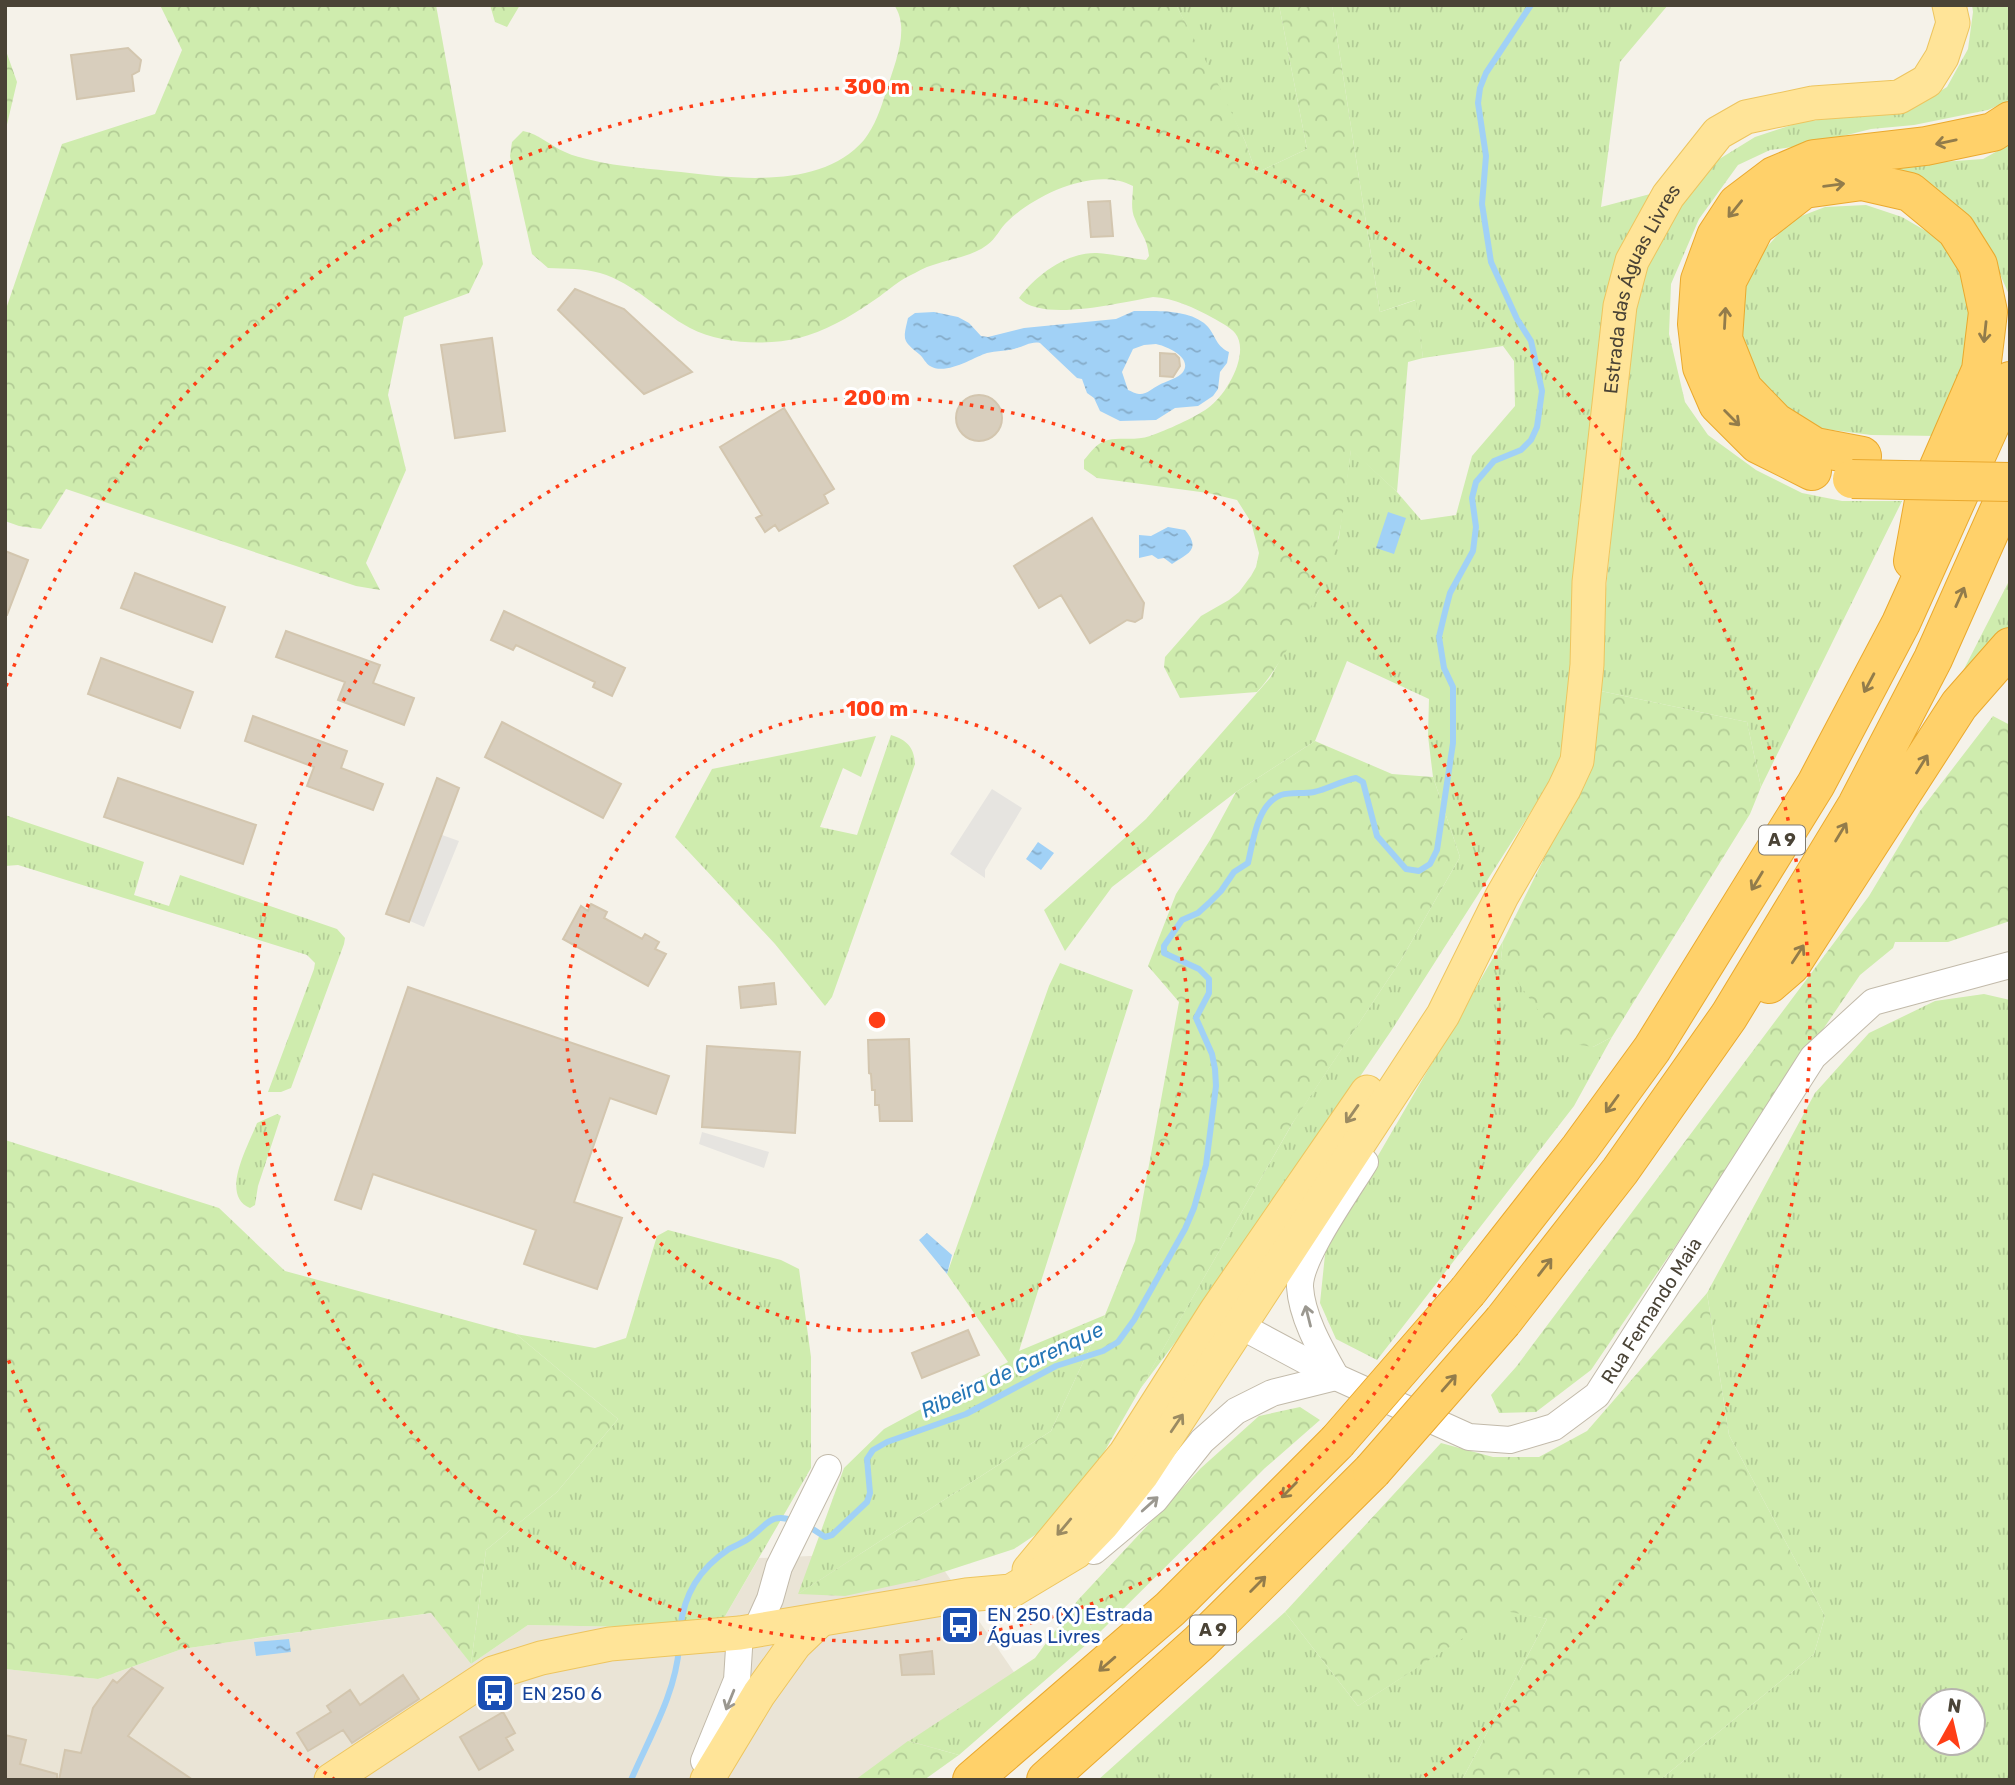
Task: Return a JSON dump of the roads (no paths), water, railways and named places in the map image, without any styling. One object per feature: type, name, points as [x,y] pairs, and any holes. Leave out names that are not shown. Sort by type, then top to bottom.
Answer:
[{"type":"highway","points":[[2010,121],[1993,132],[1926,146],[1814,159],[1774,176],[1737,204],[1716,236],[1700,280],[1697,324],[1702,367],[1718,404],[1758,444],[1806,470],[2010,456]]},
{"type":"highway","points":[[1901,623],[1924,501],[1981,370],[1987,312],[1978,265],[1956,230],[1910,192],[1862,181],[1804,189],[1755,227],[1727,281],[1723,340],[1744,389],[1775,422],[1815,447],[1857,467],[2010,484]]},
{"type":"highway","name":"A 9","points":[[972,1780],[1170,1609],[1337,1442],[1468,1291],[1580,1148],[1652,1049],[1816,784],[1901,623],[2010,381]]},
{"type":"highway","name":"A 9","points":[[1046,1780],[1199,1643],[1372,1471],[1503,1321],[1620,1171],[1729,1016],[1857,805],[1933,659],[2010,484]]},
{"type":"highway","points":[[1729,1016],[1790,965],[1959,705],[2010,647]]},
{"type":"main road","name":"Estrada das Águas Livres","points":[[1502,896],[1564,789],[1577,761],[1587,666],[1591,569],[1620,306],[1632,261],[1668,196],[1718,133],[1746,117],[1813,103],[1899,97],[1927,81],[1942,57],[1953,23],[1950,5]]},
{"type":"main road","points":[[1228,1319],[1443,1015],[1502,896]]},
{"type":"main road","points":[[331,1780],[494,1673],[564,1653],[610,1644],[818,1622],[966,1595],[1012,1591],[1076,1552],[1103,1524],[1142,1475],[1228,1319],[1502,896]]},
{"type":"main road","points":[[707,1780],[772,1675],[796,1644],[818,1622]]},
{"type":"main road","points":[[755,1630],[772,1675]]},
{"type":"street","name":"Rua Fernando Maia","points":[[1228,1319],[1336,1377],[1469,1437],[1510,1440],[1554,1427],[1597,1395],[1813,1057],[1873,1002],[2010,965]]},
{"type":"street","points":[[1012,1591],[1070,1571],[1155,1500],[1202,1441],[1236,1410],[1272,1393],[1336,1377],[1311,1331],[1300,1285],[1310,1250],[1387,1126],[1443,1015]]},
{"type":"street","points":[[694,1780],[715,1737],[755,1630],[770,1599],[779,1567],[828,1468]]},
{"type":"water","points":[[1134,311],[1161,311],[1188,315],[1204,323],[1220,346],[1229,352],[1227,363],[1220,372],[1218,389],[1213,396],[1198,406],[1175,408],[1156,420],[1120,421],[1100,411],[1094,398],[1087,393],[1082,379],[1077,378],[1040,343],[987,353],[944,369],[929,365],[905,339],[908,318],[915,313],[934,312],[958,317],[969,323],[981,336],[988,337],[1024,328],[1116,319]],"holes":[[[1156,344],[1181,357],[1185,367],[1183,372],[1144,393],[1128,390],[1122,372],[1133,349]]]},
{"type":"water","points":[[1388,512],[1406,518],[1394,554],[1376,548]]},
{"type":"water","points":[[1168,527],[1185,530],[1192,542],[1190,551],[1172,564],[1164,558],[1158,559],[1152,555],[1139,558],[1139,535],[1151,536]]},
{"type":"water","points":[[1038,842],[1054,853],[1041,870],[1026,859]]},
{"type":"water","points":[[927,1233],[952,1255],[947,1274],[919,1240]]},
{"type":"water","points":[[289,1639],[291,1652],[256,1656],[254,1642]]},
{"type":"waterway","name":"Ribeira de Carenque","points":[[808,1526],[825,1537],[832,1535],[867,1502],[870,1493],[867,1459],[873,1450],[887,1442],[966,1414],[1056,1366],[1103,1351],[1118,1342],[1134,1320],[1194,1208],[1206,1165],[1216,1086],[1212,1054],[1196,1018],[1209,993],[1209,979],[1199,969],[1164,953],[1164,946],[1182,920],[1198,913],[1221,891],[1234,872],[1248,863],[1257,824],[1266,806],[1281,795],[1314,792],[1356,778],[1363,782],[1377,836],[1406,869],[1419,871],[1430,864],[1437,850],[1453,743],[1453,687],[1444,668],[1439,637],[1450,593],[1473,551],[1476,527],[1472,498],[1476,482],[1494,461],[1521,450],[1531,440],[1537,427],[1542,391],[1531,341],[1517,319],[1491,262],[1482,204],[1486,156],[1478,103],[1486,73],[1531,5]]},
{"type":"waterway","name":"Ribeira de Carenque","points":[[680,1629],[689,1594],[709,1565],[774,1519],[786,1518],[794,1521]]},
{"type":"waterway","name":"Ribeira de Carenque","points":[[631,1780],[667,1698],[679,1647]]},
{"type":"place","name":"EN 250 (X) Estrada Águas Livres","points":[[960,1625]]},
{"type":"place","name":"EN 250 6","points":[[495,1693]]}]
